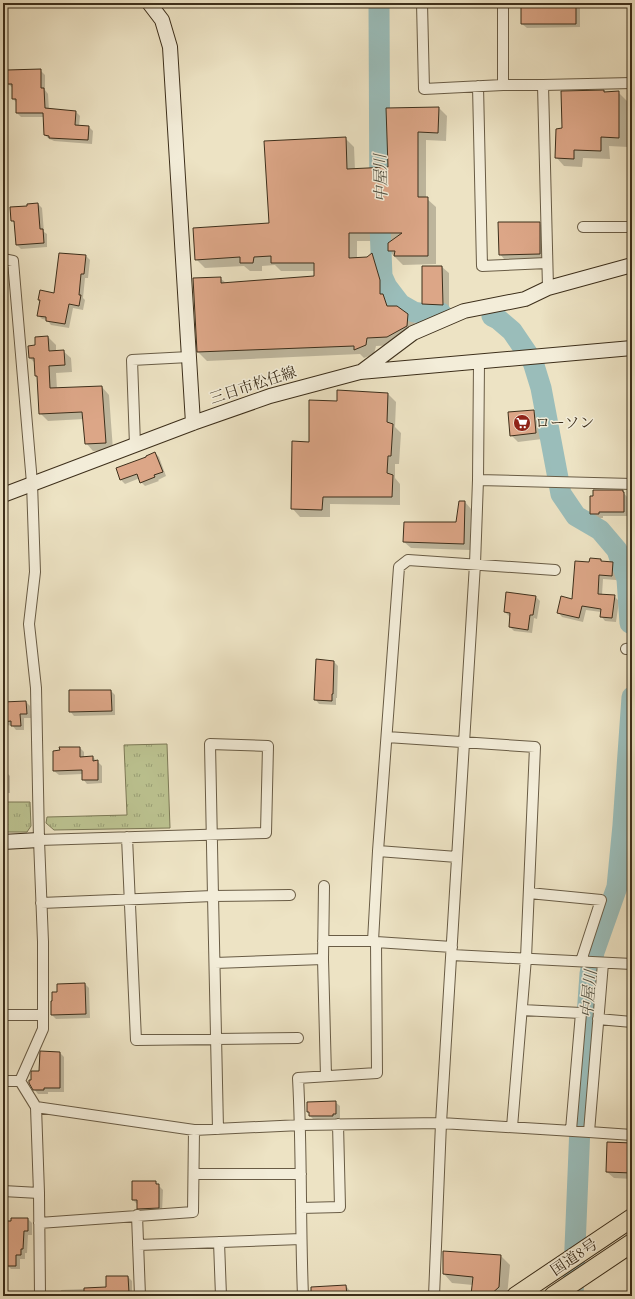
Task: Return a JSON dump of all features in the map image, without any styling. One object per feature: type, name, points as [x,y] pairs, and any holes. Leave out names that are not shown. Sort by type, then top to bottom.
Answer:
[{"type":"highway","name":"国道8号","points":[[516,1296],[632,1218]]},
{"type":"highway","name":"国道8号","points":[[557,1293],[632,1243]]},
{"type":"street","points":[[149,3],[162,20],[170,47],[193,423]]},
{"type":"street","points":[[422,3],[424,88],[632,83]]},
{"type":"street","points":[[503,3],[503,86]]},
{"type":"street","points":[[543,85],[548,288]]},
{"type":"street","points":[[478,86],[482,266],[547,263]]},
{"type":"street","points":[[583,227],[632,227]]},
{"type":"street","points":[[3,259],[13,261],[32,483],[35,572],[29,624],[36,688],[43,942],[43,1028],[20,1081]]},
{"type":"street","points":[[360,372],[413,333],[464,311],[525,299],[548,288],[632,265]]},
{"type":"street","name":"三日市松任線","points":[[3,495],[193,423],[270,396],[360,372],[632,348]]},
{"type":"street","points":[[135,445],[132,360],[188,357]]},
{"type":"street","points":[[434,1296],[441,1123],[476,564],[479,362]]},
{"type":"street","points":[[478,480],[632,484]]},
{"type":"street","points":[[303,1296],[301,1240],[301,1125],[298,1078],[378,1073],[375,941],[378,851],[399,567],[408,560],[555,570]]},
{"type":"street","points":[[387,737],[535,747],[526,958],[512,1127]]},
{"type":"street","points":[[3,842],[211,834],[266,833],[268,746],[210,744],[211,834],[218,1128]]},
{"type":"street","points":[[127,837],[136,1040],[298,1038]]},
{"type":"street","points":[[378,851],[457,857]]},
{"type":"street","points":[[324,886],[323,959],[326,1076]]},
{"type":"street","points":[[528,893],[602,900],[592,962],[598,1019],[580,1131]]},
{"type":"street","points":[[41,903],[213,896],[290,895]]},
{"type":"street","points":[[323,941],[375,941],[452,951],[526,958],[632,964]]},
{"type":"street","points":[[214,963],[323,959]]},
{"type":"street","points":[[522,1010],[581,1013],[580,1131]]},
{"type":"street","points":[[3,1015],[43,1015]]},
{"type":"street","points":[[598,1019],[632,1022]]},
{"type":"street","points":[[3,1081],[20,1081]]},
{"type":"street","points":[[20,1081],[36,1108],[39,1192],[40,1296]]},
{"type":"street","points":[[36,1108],[194,1130],[301,1125],[441,1123],[632,1134]]},
{"type":"street","points":[[301,1208],[340,1207],[338,1124]]},
{"type":"street","points":[[39,1223],[194,1212],[194,1130]]},
{"type":"street","points":[[194,1174],[301,1174]]},
{"type":"street","points":[[3,1191],[39,1192]]},
{"type":"street","points":[[137,1215],[140,1296]]},
{"type":"street","points":[[138,1245],[301,1240]]},
{"type":"street","points":[[218,1242],[220,1296]]},
{"type":"green space","points":[[167,744],[170,828],[54,830],[46,823],[47,817],[127,815],[124,745]]},
{"type":"green space","points":[[3,802],[30,802],[31,826],[27,832],[3,832]]},
{"type":"building","points":[[521,5],[576,5],[576,24],[521,24]]},
{"type":"building","points":[[41,69],[41,88],[44,88],[45,108],[76,111],[75,125],[89,126],[88,140],[49,138],[49,136],[44,135],[43,113],[16,113],[16,99],[12,99],[12,84],[7,84],[7,70]]},
{"type":"building","points":[[604,90],[604,92],[619,91],[619,138],[601,137],[601,151],[574,150],[574,159],[555,158],[556,129],[562,128],[561,91]]},
{"type":"building","points":[[439,107],[438,133],[418,132],[418,197],[428,197],[428,256],[394,256],[395,251],[388,251],[388,243],[402,233],[349,233],[349,258],[367,257],[372,253],[380,280],[380,294],[383,294],[387,306],[397,306],[408,314],[407,326],[387,337],[367,338],[366,345],[354,350],[354,346],[197,352],[193,278],[221,277],[221,283],[314,276],[314,263],[271,263],[271,256],[254,257],[253,263],[240,263],[240,257],[195,260],[193,228],[269,223],[264,141],[346,137],[347,169],[388,167],[386,108]]},
{"type":"building","points":[[38,203],[40,229],[43,229],[44,243],[16,245],[14,221],[11,221],[10,207],[27,206],[27,204]]},
{"type":"building","points":[[498,222],[540,222],[540,254],[499,255]]},
{"type":"building","points":[[59,253],[86,255],[84,274],[81,274],[79,295],[81,295],[79,306],[69,304],[65,324],[46,321],[46,317],[37,316],[40,290],[54,293]]},
{"type":"building","points":[[422,266],[442,266],[443,305],[422,304]]},
{"type":"building","points":[[48,336],[49,351],[64,350],[65,365],[49,366],[50,388],[102,386],[106,443],[85,444],[82,412],[39,414],[37,376],[35,376],[34,358],[29,358],[28,346],[35,345],[35,337]]},
{"type":"building","points":[[337,390],[388,393],[387,422],[393,424],[391,456],[388,456],[387,473],[393,475],[392,497],[323,497],[322,510],[291,509],[292,441],[309,442],[309,400],[337,401]]},
{"type":"building","name":"ローソン","points":[[534,410],[536,433],[510,436],[508,412]]},
{"type":"building","points":[[155,452],[163,472],[140,483],[137,474],[120,480],[116,468],[146,457]]},
{"type":"building","points":[[593,490],[623,490],[624,512],[599,512],[599,514],[590,514],[590,496],[593,496]]},
{"type":"building","points":[[459,501],[465,501],[464,544],[403,542],[404,522],[456,522]]},
{"type":"building","points":[[590,558],[613,562],[612,576],[599,575],[598,594],[615,595],[612,618],[600,617],[601,609],[582,606],[579,618],[557,613],[561,596],[572,599],[575,561],[589,562]]},
{"type":"building","points":[[506,592],[536,596],[533,615],[530,615],[528,630],[509,627],[510,613],[504,612]]},
{"type":"building","points":[[316,659],[334,661],[332,701],[314,700]]},
{"type":"building","points":[[69,690],[111,690],[112,711],[69,712]]},
{"type":"building","points":[[26,701],[27,714],[20,714],[21,726],[11,726],[11,721],[3,722],[3,702]]},
{"type":"building","points":[[59,747],[80,747],[80,757],[93,756],[93,761],[98,760],[98,780],[82,780],[82,770],[53,771],[53,751],[60,750]]},
{"type":"building","points":[[85,983],[86,1014],[51,1015],[52,992],[57,992],[57,984]]},
{"type":"building","points":[[40,1051],[60,1052],[60,1088],[33,1090],[29,1083],[29,1080],[31,1080],[31,1071],[39,1071]]},
{"type":"building","points":[[336,1101],[336,1114],[333,1114],[333,1116],[309,1116],[309,1112],[307,1112],[307,1102]]},
{"type":"building","points":[[607,1142],[632,1143],[632,1173],[606,1172]]},
{"type":"building","points":[[132,1181],[156,1181],[156,1184],[159,1184],[159,1208],[137,1209],[137,1200],[132,1200]]},
{"type":"building","points":[[11,1218],[28,1218],[28,1231],[24,1231],[23,1249],[21,1249],[21,1255],[16,1255],[16,1266],[6,1266],[6,1257],[3,1257],[3,1221],[11,1221]]},
{"type":"building","points":[[443,1251],[501,1255],[499,1287],[489,1296],[471,1295],[473,1277],[443,1274]]},
{"type":"building","points":[[106,1276],[128,1276],[129,1293],[124,1293],[124,1296],[84,1296],[84,1288],[106,1287]]},
{"type":"building","points":[[346,1285],[347,1296],[311,1296],[311,1287]]},
{"type":"waterway","name":"中屋川","points":[[379,3],[380,226],[382,276],[387,287],[400,304],[414,312],[426,314],[441,313]]},
{"type":"waterway","name":"中屋川","points":[[492,316],[512,331],[533,362],[541,388],[561,494],[576,516],[600,530],[617,550],[627,579],[630,623]]},
{"type":"waterway","name":"中屋川","points":[[573,1296],[581,1102],[590,974],[594,952],[617,887],[632,697]]},
{"type":"place","name":"ローソン","points":[[522,423]]}]
